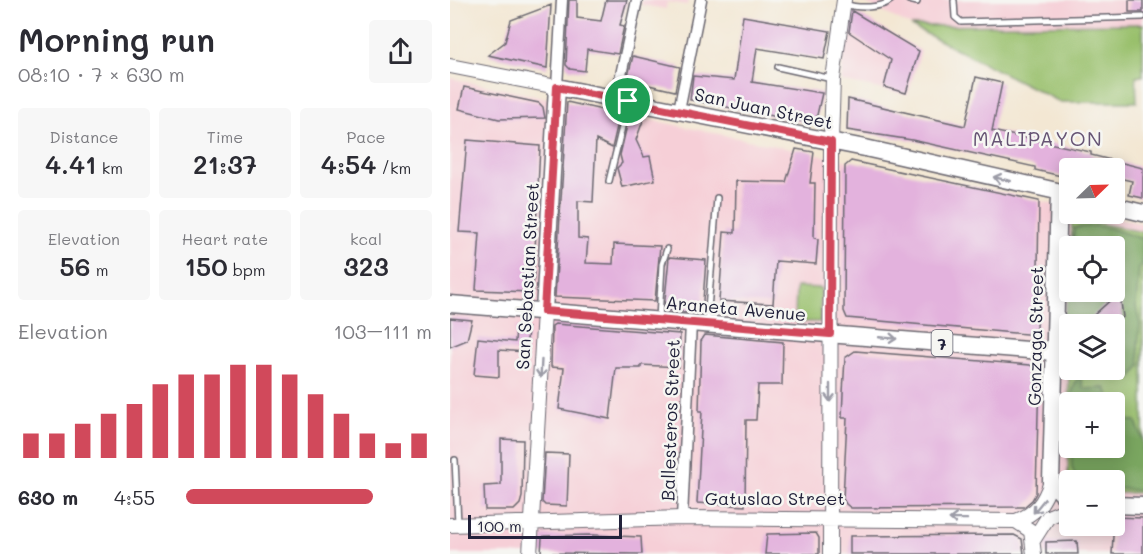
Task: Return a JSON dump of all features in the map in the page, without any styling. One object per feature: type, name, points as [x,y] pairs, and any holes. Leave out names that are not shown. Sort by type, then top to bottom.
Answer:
[{"type":"main road","name":"San Juan Street","points":[[557,87],[865,148],[1059,192]]},
{"type":"main road","name":"San Sebastian Street","points":[[544,311],[557,87]]},
{"type":"main road","points":[[1125,209],[1143,213]]},
{"type":"main road","name":"Gonzaga Street","points":[[1051,482],[1054,352],[1062,224]]},
{"type":"main road","name":"Araneta Avenue","points":[[450,304],[1054,352]]},
{"type":"main road","points":[[1051,482],[1059,490]]},
{"type":"main road","points":[[1125,505],[1143,506]]},
{"type":"street","name":"San Sebastian Street","points":[[557,87],[562,0]]},
{"type":"street","points":[[622,99],[637,0]]},
{"type":"street","points":[[679,110],[701,0]]},
{"type":"street","points":[[830,554],[831,142],[833,79],[846,1]]},
{"type":"street","name":"San Juan Street","points":[[450,66],[557,87]]},
{"type":"street","name":"San Sebastian Street","points":[[530,554],[544,311]]},
{"type":"street","name":"Ballesteros Street","points":[[682,518],[699,324]]},
{"type":"street","points":[[1016,521],[1036,512],[1051,482]]},
{"type":"street","points":[[1034,539],[1048,517],[1059,512]]},
{"type":"street","name":"Gatuslao Street","points":[[454,525],[682,518],[830,517],[1016,521]]},
{"type":"street","points":[[1016,521],[1030,531],[1034,539],[1034,554]]},
{"type":"lane","points":[[846,1],[856,8],[884,5],[892,0]]},
{"type":"lane","points":[[909,0],[917,2]]},
{"type":"lane","points":[[954,1],[955,17],[961,22],[1143,17]]},
{"type":"lane","points":[[777,66],[833,79]]},
{"type":"lane","points":[[609,181],[622,99]]},
{"type":"lane","points":[[699,324],[717,198]]},
{"type":"lane","points":[[659,321],[662,264],[667,249]]},
{"type":"lane","points":[[454,460],[454,525]]},
{"type":"shaded area","points":[[642,0],[688,0],[687,5],[667,2],[666,9],[641,5]]},
{"type":"shaded area","points":[[859,0],[1143,0],[1143,24],[911,26]]},
{"type":"shaded area","points":[[848,8],[921,51],[908,95],[841,81]]},
{"type":"shaded area","points":[[450,78],[1059,205],[1059,224],[1125,224],[1125,220],[1143,224],[1143,554],[450,554]]},
{"type":"green space","points":[[1143,24],[1143,76],[1136,76],[1137,102],[1060,102],[911,26]]},
{"type":"green space","points":[[1072,224],[1102,224],[1143,232],[1143,493],[1125,493],[1125,470],[1068,470],[1068,458],[1125,458],[1125,392],[1069,392],[1069,380],[1125,380],[1125,314],[1064,314],[1067,302],[1125,302],[1125,236],[1071,236]]},
{"type":"green space","points":[[1094,226],[1109,228],[1143,239],[1143,264],[1139,268],[1136,307],[1140,324],[1138,345],[1140,366],[1131,378],[1125,378],[1125,314],[1064,314],[1067,302],[1125,302],[1125,236],[1074,236],[1074,228]]},
{"type":"green space","points":[[796,287],[821,288],[820,322],[795,322]]},
{"type":"green space","points":[[1077,380],[1082,380],[1084,389],[1106,388],[1108,392],[1072,392]]},
{"type":"green space","points":[[1125,420],[1136,421],[1143,442],[1143,491],[1125,489],[1125,470],[1073,470],[1072,458],[1125,458]]},
{"type":"building","points":[[569,0],[577,0],[577,18],[601,21],[606,0],[627,0],[620,25],[624,26],[618,54],[587,49],[585,71],[570,69],[566,65]]},
{"type":"building","points":[[1129,0],[1143,0],[1143,12],[1129,12]]},
{"type":"building","points":[[551,5],[547,68],[488,55],[505,42],[511,20]]},
{"type":"building","points":[[852,11],[919,51],[906,93],[884,87],[891,60],[849,32]]},
{"type":"building","points":[[743,16],[830,31],[824,59],[757,48],[752,82],[822,93],[815,124],[690,100],[693,76],[734,80]]},
{"type":"building","points":[[633,56],[680,67],[675,91],[627,80]]},
{"type":"building","points":[[976,77],[1002,83],[992,131],[1091,152],[1091,155],[1103,158],[1059,158],[1059,175],[1035,170],[1035,167],[912,140],[847,130],[848,99],[965,126]]},
{"type":"building","points":[[464,87],[539,103],[543,107],[545,118],[499,119],[459,109]]},
{"type":"building","points":[[567,102],[620,114],[612,148],[596,140],[593,202],[578,201],[578,238],[588,239],[586,263],[613,264],[614,244],[660,246],[655,301],[555,297]]},
{"type":"building","points":[[630,113],[645,115],[636,140],[644,157],[650,156],[655,180],[622,187],[617,168],[622,163],[620,155]]},
{"type":"building","points":[[467,140],[540,146],[533,292],[476,290],[480,233],[459,232]]},
{"type":"building","points":[[796,149],[814,152],[810,183],[815,183],[814,238],[818,239],[816,264],[776,261],[773,304],[719,301],[724,232],[735,233],[736,181],[786,182]]},
{"type":"building","points":[[851,161],[1039,201],[1037,335],[847,318],[844,311],[845,166]]},
{"type":"building","points":[[1125,164],[1143,168],[1143,198],[1129,195],[1132,181],[1125,179]]},
{"type":"building","points":[[669,257],[706,260],[702,314],[664,310]]},
{"type":"building","points":[[1108,302],[1121,302],[1123,314],[1095,314]]},
{"type":"building","points":[[450,318],[472,320],[467,340],[450,347]]},
{"type":"building","points":[[555,324],[680,334],[679,367],[641,365],[641,368],[616,368],[610,419],[559,409],[564,368],[551,367],[552,326]]},
{"type":"building","points":[[516,327],[528,328],[526,352],[499,350],[499,377],[474,375],[478,338],[515,342]]},
{"type":"building","points":[[705,335],[783,342],[782,385],[758,385],[756,420],[746,420],[745,506],[697,503],[702,411],[699,411],[701,341]]},
{"type":"building","points":[[855,351],[1030,365],[1036,368],[1039,374],[1036,493],[1032,500],[1024,507],[851,508],[846,504],[843,499],[847,418],[842,418],[845,358]]},
{"type":"building","points":[[501,439],[523,440],[522,497],[520,504],[514,510],[485,510],[484,486],[501,485]]},
{"type":"building","points":[[545,453],[569,454],[567,506],[545,505],[542,502]]},
{"type":"building","points":[[1125,517],[1143,518],[1143,554],[1112,554],[1113,536],[1125,536]]},
{"type":"building","points":[[816,533],[819,538],[819,554],[765,554],[767,534]]},
{"type":"building","points":[[1014,535],[1022,539],[1024,554],[850,554],[850,536]]},
{"type":"building","points":[[544,536],[641,537],[642,554],[541,553]]},
{"type":"building","points":[[1077,541],[1078,554],[1046,554],[1046,542]]},
{"type":"district","name":"MALIPAYON","points":[[1038,138]]},
{"type":"route","points":[[557,87],[628,101],[831,142],[830,334],[544,311],[557,87]]}]
